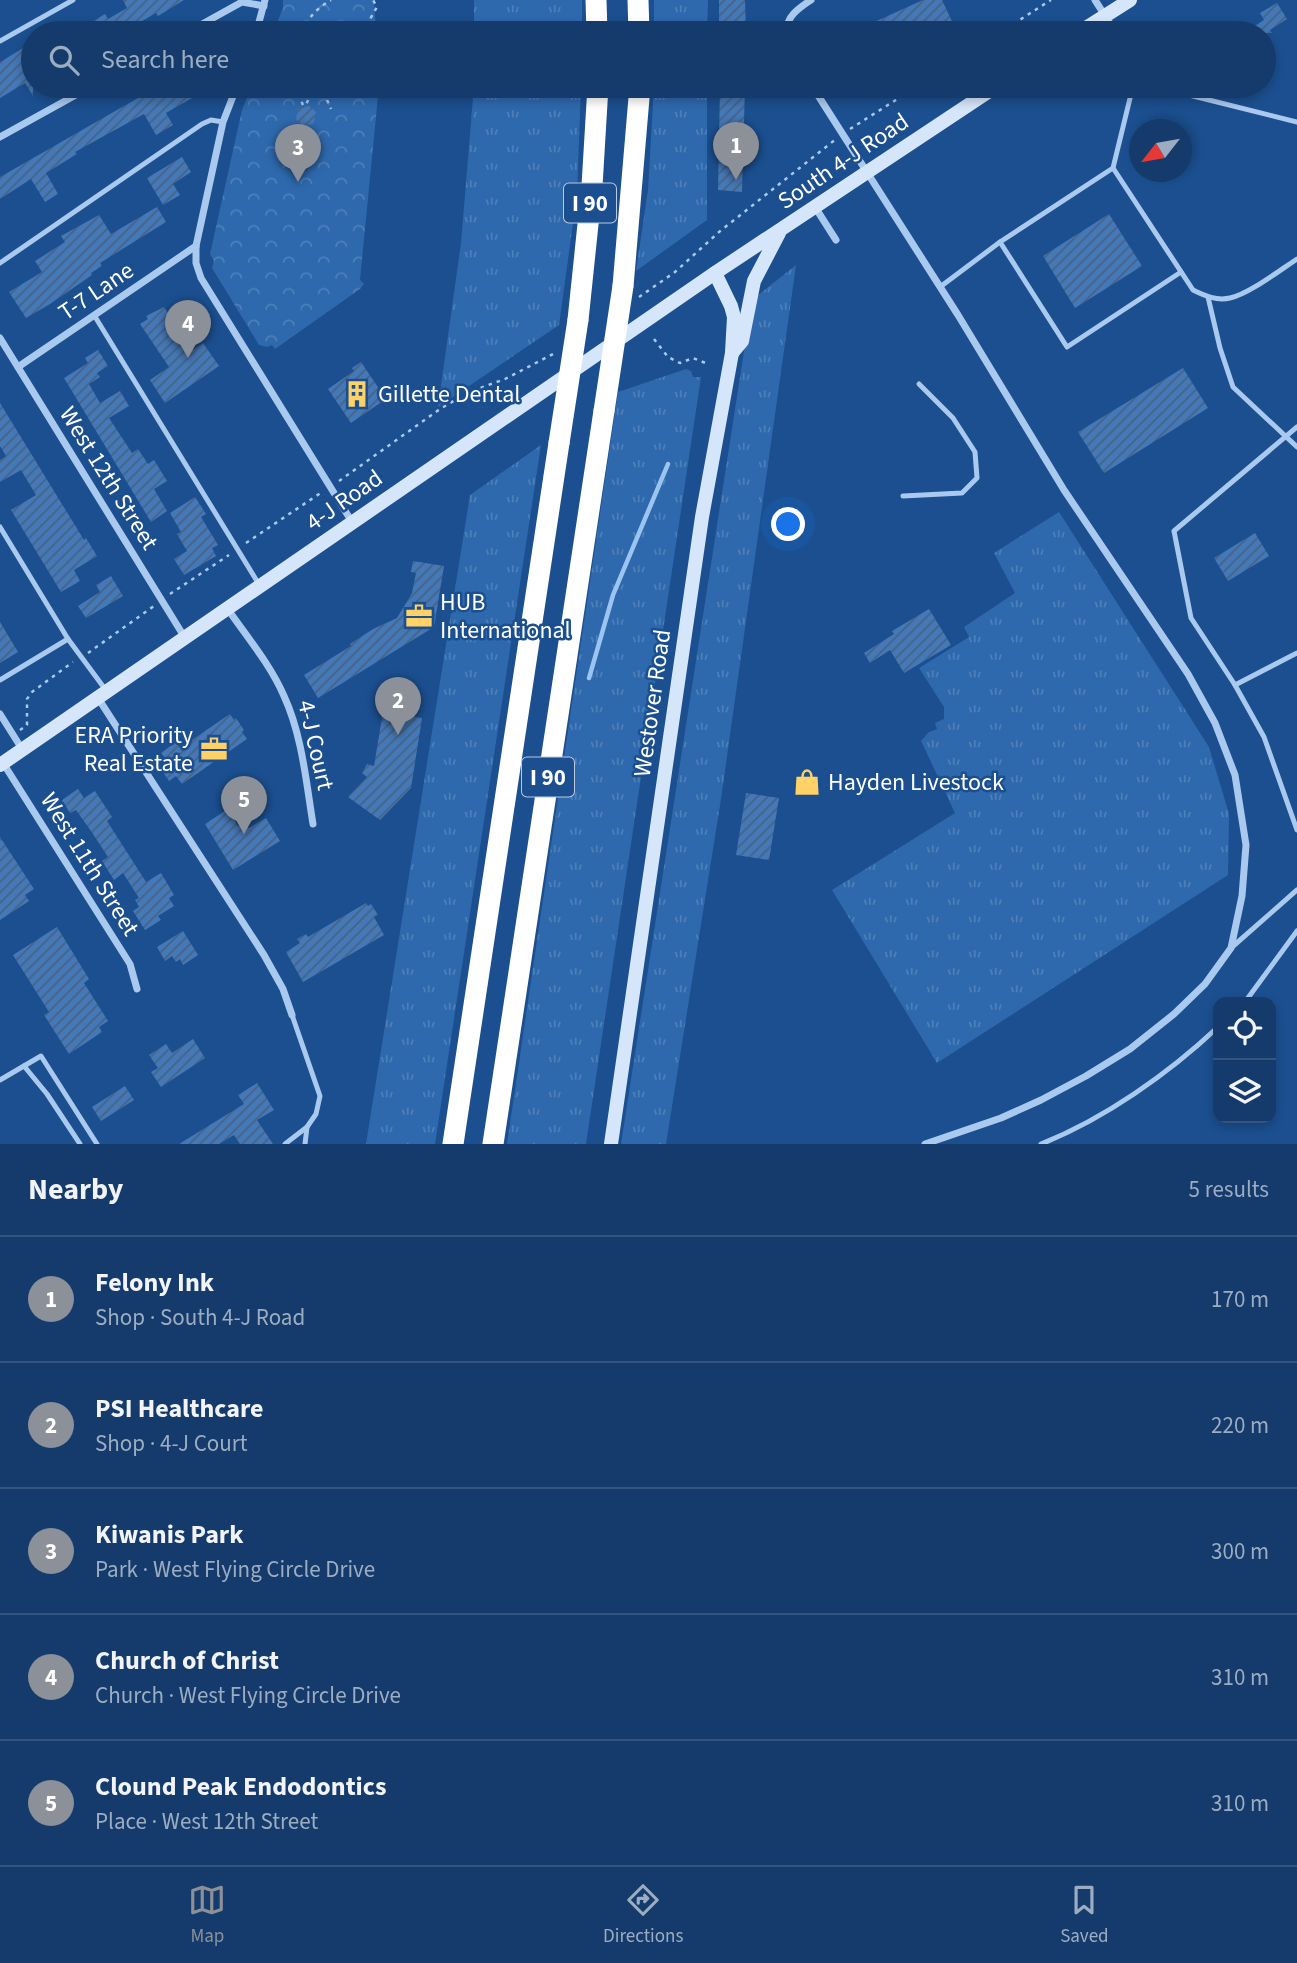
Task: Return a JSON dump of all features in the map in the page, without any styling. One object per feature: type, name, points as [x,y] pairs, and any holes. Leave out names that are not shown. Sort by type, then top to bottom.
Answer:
[{"type":"highway","points":[[596,0],[597,21]]},
{"type":"highway","points":[[638,0],[639,21]]},
{"type":"highway","name":"I 90","points":[[453,1144],[578,320],[592,186],[597,98]]},
{"type":"highway","name":"I 90","points":[[493,1144],[623,286],[639,98]]},
{"type":"main road","points":[[1097,21],[1130,0]]},
{"type":"main road","name":"South 4-J Road","points":[[715,273],[979,98]]},
{"type":"main road","points":[[732,353],[742,341],[754,281],[780,231]]},
{"type":"main road","name":"Westover Road","points":[[611,1144],[700,531],[732,353],[734,317],[715,273]]},
{"type":"main road","name":"4-J Road","points":[[1,764],[715,273]]},
{"type":"street","points":[[790,21],[796,10],[811,0]]},
{"type":"street","points":[[1095,0],[1108,21]]},
{"type":"street","points":[[208,21],[242,2],[265,3],[260,21]]},
{"type":"street","points":[[0,137],[70,98]]},
{"type":"street","points":[[232,98],[223,122],[196,246],[196,263],[201,278],[352,522]]},
{"type":"street","points":[[819,98],[940,287],[1064,490],[1188,674],[1215,723],[1235,775],[1246,845],[1242,896],[1231,948],[1205,984],[1174,1014],[1130,1049],[1041,1100],[1001,1118],[925,1144]]},
{"type":"street","points":[[815,207],[836,240]]},
{"type":"street","name":"T-7 Lane","points":[[18,367],[196,246]]},
{"type":"street","name":"West 12th Street","points":[[0,338],[185,638]]},
{"type":"street","name":"4-J Court","points":[[228,608],[268,665],[285,696],[296,729],[313,824]]},
{"type":"street","points":[[102,695],[264,955],[283,989],[292,1015]]},
{"type":"street","points":[[0,714],[22,750]]},
{"type":"street","name":"West 11th Street","points":[[1,764],[130,964],[137,989]]},
{"type":"lane","points":[[36,21],[73,0]]},
{"type":"lane","points":[[0,41],[21,29]]},
{"type":"lane","points":[[940,287],[1000,242],[1113,168],[1130,98]]},
{"type":"lane","points":[[1201,98],[1297,122]]},
{"type":"lane","points":[[0,263],[202,124],[211,120],[223,122]]},
{"type":"lane","points":[[1113,168],[1193,290],[1208,297],[1230,298],[1257,285],[1297,259]]},
{"type":"lane","points":[[1000,242],[1067,347],[1181,272]]},
{"type":"lane","points":[[1208,297],[1233,387],[1297,447]]},
{"type":"lane","points":[[94,315],[260,586]]},
{"type":"lane","points":[[903,496],[962,493],[977,478],[975,452],[953,418],[919,384]]},
{"type":"lane","points":[[1297,427],[1174,531],[1191,618],[1235,685],[1264,737],[1297,830]]},
{"type":"lane","points":[[0,527],[102,695]]},
{"type":"lane","points":[[0,680],[68,639]]},
{"type":"lane","points":[[1235,685],[1297,653]]},
{"type":"lane","points":[[1231,948],[1297,890]]},
{"type":"lane","points":[[1249,997],[1297,932]]},
{"type":"lane","points":[[285,1144],[307,1127],[316,1114],[320,1096],[292,1015]]},
{"type":"lane","points":[[1041,1144],[1074,1131],[1115,1107],[1213,1032]]},
{"type":"lane","points":[[0,1080],[41,1056],[97,1144]]},
{"type":"lane","points":[[24,1066],[47,1094],[80,1144]]},
{"type":"lane","points":[[305,1144],[307,1127]]},
{"type":"path","points":[[308,21],[318,7],[331,0]]},
{"type":"path","points":[[369,21],[377,6],[373,0]]},
{"type":"path","points":[[1018,21],[1051,0]]},
{"type":"path","points":[[300,98],[303,105],[306,105],[310,98]]},
{"type":"path","points":[[326,98],[331,109]]},
{"type":"path","points":[[853,127],[899,98]]},
{"type":"path","points":[[654,339],[668,357],[680,363],[693,358],[708,364]]},
{"type":"path","points":[[241,546],[319,494]]},
{"type":"path","points":[[172,593],[232,553]]},
{"type":"path","points":[[87,653],[150,609]]},
{"type":"path","points":[[27,725],[27,699],[32,692],[76,661]]},
{"type":"green space","points":[[283,0],[374,0],[375,21],[278,21]]},
{"type":"green space","points":[[474,0],[582,0],[582,21],[474,21]]},
{"type":"green space","points":[[654,0],[708,0],[707,21],[654,21]]},
{"type":"green space","points":[[247,98],[378,98],[360,280],[364,284],[275,349],[272,345],[259,345],[212,268],[214,261],[210,254]]},
{"type":"green space","points":[[473,98],[581,98],[577,194],[559,325],[438,407],[461,243]]},
{"type":"green space","points":[[653,98],[707,98],[707,220],[636,271],[648,190]]},
{"type":"green space","points":[[796,265],[721,799],[666,1144],[621,1144],[752,300]]},
{"type":"green space","points":[[686,369],[691,371],[693,377],[701,377],[586,1144],[507,1144],[618,392]]},
{"type":"green space","points":[[541,445],[435,1144],[366,1144],[470,495]]},
{"type":"green space","points":[[1059,512],[1209,747],[1229,814],[1228,875],[937,1063],[832,890],[955,813],[921,741],[929,732],[937,729],[935,723],[944,719],[944,707],[919,668],[969,637],[964,627],[1015,593],[994,553]]},
{"type":"building","points":[[123,0],[184,0],[158,16],[156,13],[142,21],[94,21],[105,14],[108,19],[127,8]]},
{"type":"building","points":[[719,0],[745,0],[746,21],[719,21]]},
{"type":"building","points":[[923,0],[942,0],[952,21],[877,21]]},
{"type":"building","points":[[1277,3],[1287,19],[1276,26],[1276,21],[1262,21],[1260,13]]},
{"type":"building","points":[[21,49],[21,85],[0,98],[0,62]]},
{"type":"building","points":[[138,98],[192,98],[166,113],[173,125],[156,135],[144,114],[75,152],[77,154],[46,173],[58,194],[45,202],[31,179],[0,199],[0,177]]},
{"type":"building","points":[[720,98],[745,98],[742,192],[718,190]]},
{"type":"building","points":[[309,106],[316,112],[314,123],[304,127],[296,119],[298,109]]},
{"type":"building","points":[[182,157],[191,172],[173,184],[180,195],[163,205],[147,178]]},
{"type":"building","points":[[157,207],[166,222],[100,263],[102,266],[91,273],[92,275],[26,318],[9,292],[42,272],[35,261],[65,242],[61,236],[99,215],[111,234]]},
{"type":"building","points":[[1109,214],[1142,266],[1075,308],[1043,256]]},
{"type":"building","points":[[164,307],[193,350],[203,343],[219,366],[165,403],[150,380],[169,367],[140,324],[148,319],[146,316]]},
{"type":"building","points":[[98,350],[108,366],[97,373],[100,377],[89,384],[100,403],[120,391],[129,406],[109,418],[132,453],[138,449],[148,464],[154,460],[167,481],[154,489],[167,511],[151,522],[64,378],[88,363],[85,358]]},
{"type":"building","name":"Gillette Dental","points":[[361,362],[386,399],[351,423],[328,389],[354,371],[352,368]]},
{"type":"building","points":[[1183,368],[1208,408],[1104,473],[1078,432]]},
{"type":"building","points":[[0,403],[84,540],[86,538],[97,556],[74,570],[80,581],[61,592],[11,510],[36,495],[21,470],[0,482],[0,460],[6,456],[0,446]]},
{"type":"building","points":[[195,497],[206,514],[201,517],[218,545],[212,548],[216,556],[184,575],[174,559],[187,551],[177,534],[181,532],[170,513]]},
{"type":"building","points":[[1255,533],[1269,556],[1228,581],[1214,558]]},
{"type":"building","points":[[413,561],[444,566],[434,627],[318,698],[304,675],[373,629],[397,618],[412,593],[416,573],[411,572]]},
{"type":"building","points":[[111,576],[123,596],[86,618],[78,606],[100,592],[96,585]]},
{"type":"building","points":[[929,609],[951,645],[904,673],[890,650],[870,663],[864,653],[894,634],[892,631]]},
{"type":"building","points":[[0,622],[18,652],[0,663]]},
{"type":"building","points":[[383,712],[422,718],[411,788],[380,820],[348,797],[367,777],[362,773],[367,764],[374,766]]},
{"type":"building","name":"ERA Priority Real Estate","points":[[230,714],[234,720],[236,718],[247,739],[182,784],[176,776],[169,781],[159,766],[167,760],[161,753],[176,742],[180,748]]},
{"type":"building","points":[[78,789],[84,798],[95,791],[112,817],[107,821],[146,882],[161,873],[174,895],[169,898],[174,906],[158,916],[161,920],[145,930],[133,911],[139,907],[135,900],[139,898],[123,873],[114,880],[102,861],[108,857],[76,810],[70,813],[62,800]]},
{"type":"building","points":[[746,793],[779,798],[769,860],[736,855]]},
{"type":"building","points":[[228,809],[238,826],[249,828],[266,818],[280,841],[233,870],[205,824]]},
{"type":"building","points":[[0,837],[34,889],[25,895],[29,901],[0,920]]},
{"type":"building","points":[[366,903],[368,906],[371,904],[378,915],[374,917],[384,935],[303,982],[286,952],[300,943],[297,939],[306,934],[308,937]]},
{"type":"building","points":[[57,927],[89,979],[84,983],[108,1021],[99,1027],[102,1032],[69,1054],[44,1015],[49,1012],[13,955]]},
{"type":"building","points":[[183,931],[198,955],[183,965],[180,959],[176,962],[172,956],[165,961],[157,947]]},
{"type":"building","points":[[193,1039],[205,1058],[161,1087],[151,1072],[158,1068],[149,1055],[166,1044],[172,1053]]},
{"type":"building","points":[[257,1083],[274,1110],[257,1120],[273,1144],[240,1144],[234,1135],[219,1144],[179,1144],[244,1104],[238,1095]]},
{"type":"building","points":[[125,1086],[134,1100],[101,1121],[92,1107]]},
{"type":"waterway","points":[[589,678],[613,595],[668,464]]},
{"type":"place","name":"Felony Ink","points":[[736,180]]},
{"type":"place","name":"Kiwanis Park","points":[[298,182]]},
{"type":"place","name":"Church of Christ","points":[[188,358]]},
{"type":"place","name":"Gillette Dental","points":[[357,394]]},
{"type":"place","name":"HUB International","points":[[419,616]]},
{"type":"place","name":"PSI Healthcare","points":[[398,735]]},
{"type":"place","name":"ERA Priority Real Estate","points":[[214,749]]},
{"type":"place","name":"Hayden Livestock","points":[[807,782]]},
{"type":"place","name":"Clound Peak Endodontics","points":[[244,834]]}]
